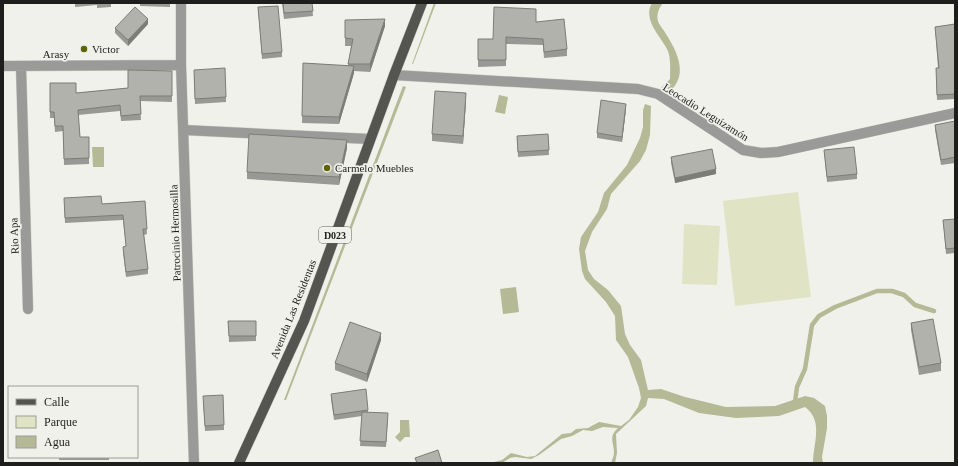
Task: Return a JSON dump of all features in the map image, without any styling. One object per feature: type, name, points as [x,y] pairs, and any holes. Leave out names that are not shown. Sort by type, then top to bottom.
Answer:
[{"type":"main road","name":"Avenida Las Residentas","points":[[239,463],[304,321],[370,139],[422,3]]},
{"type":"street","name":"Patrocinio Hermosilla","points":[[181,3],[181,65],[194,463]]},
{"type":"street","name":"Arasy","points":[[3,66],[181,65]]},
{"type":"street","name":"Rio Apa","points":[[21,66],[28,309]]},
{"type":"street","name":"Leocadio Leguizamón","points":[[394,75],[638,89],[658,94],[742,150],[760,154],[778,152],[955,113]]},
{"type":"street","points":[[184,130],[370,139]]},
{"type":"green space","points":[[798,192],[811,297],[735,306],[723,201]]},
{"type":"green space","points":[[684,224],[720,226],[717,285],[682,284]]},
{"type":"water","points":[[434,3],[436,3],[412,64]]},
{"type":"water","points":[[652,3],[663,3],[658,11],[658,21],[674,49],[679,64],[680,72],[678,79],[668,93],[661,88],[670,79],[670,58],[665,45],[654,28],[649,16]]},
{"type":"water","points":[[403,86],[406,87],[286,400],[284,400]]},
{"type":"water","points":[[499,95],[508,97],[505,114],[495,112]]},
{"type":"water","points":[[645,104],[651,106],[650,135],[646,150],[640,161],[611,194],[607,209],[592,232],[585,251],[588,270],[594,279],[608,290],[621,306],[625,334],[630,345],[641,360],[648,390],[661,389],[685,397],[726,407],[775,406],[805,396],[814,398],[825,406],[827,416],[827,428],[822,457],[823,463],[813,463],[816,426],[811,413],[805,407],[779,416],[736,418],[699,413],[664,399],[648,398],[646,406],[616,434],[617,453],[615,463],[611,463],[614,453],[612,437],[618,428],[603,427],[592,431],[583,430],[572,436],[561,439],[531,459],[515,457],[502,463],[490,463],[502,460],[511,453],[527,457],[535,456],[562,434],[571,433],[576,429],[588,428],[599,422],[621,426],[629,420],[638,407],[641,398],[639,388],[628,357],[616,340],[615,316],[606,302],[585,279],[582,271],[579,249],[581,237],[598,212],[604,193],[627,165],[640,138],[643,127],[643,110]]},
{"type":"water","points":[[92,147],[104,147],[104,167],[93,167]]},
{"type":"water","points":[[516,287],[519,312],[503,314],[500,289]]},
{"type":"water","points":[[400,420],[409,420],[410,437],[405,437],[400,442],[395,437],[400,432]]},
{"type":"building","points":[[283,3],[312,3],[313,11],[284,13]]},
{"type":"building","points":[[278,6],[282,52],[262,54],[258,7]]},
{"type":"building","points":[[135,7],[148,19],[128,40],[115,28]]},
{"type":"building","points":[[494,7],[536,9],[536,22],[564,19],[567,49],[544,52],[543,39],[506,37],[506,60],[478,60],[478,39],[493,39]]},
{"type":"building","points":[[385,19],[370,64],[348,64],[353,39],[345,38],[345,20]]},
{"type":"building","points":[[955,24],[955,94],[937,95],[936,68],[939,68],[935,27]]},
{"type":"building","points":[[303,63],[354,66],[339,117],[302,116]]},
{"type":"building","points":[[225,68],[226,97],[195,99],[194,70]]},
{"type":"building","points":[[128,70],[172,71],[172,96],[140,96],[141,114],[121,116],[120,105],[78,110],[80,137],[89,137],[89,158],[64,159],[63,126],[55,126],[54,112],[50,112],[50,83],[76,83],[76,93],[128,88]]},
{"type":"building","points":[[435,91],[466,93],[463,136],[432,134]]},
{"type":"building","points":[[601,100],[626,104],[622,137],[597,133]]},
{"type":"building","points":[[955,121],[955,157],[941,160],[935,125]]},
{"type":"building","points":[[249,134],[347,140],[339,177],[247,172]]},
{"type":"building","points":[[548,134],[549,150],[518,152],[517,136]]},
{"type":"building","points":[[854,147],[857,174],[827,177],[824,150]]},
{"type":"building","points":[[712,149],[716,169],[675,178],[671,157]]},
{"type":"building","points":[[101,196],[102,204],[145,201],[147,229],[143,229],[148,269],[126,272],[123,247],[126,246],[123,215],[65,218],[64,198]]},
{"type":"building","points":[[955,219],[955,248],[946,249],[943,220]]},
{"type":"building","points":[[933,319],[941,363],[919,367],[911,323]]},
{"type":"building","points":[[228,321],[256,321],[256,336],[229,336]]},
{"type":"building","points":[[350,322],[381,333],[367,374],[335,363]]},
{"type":"building","points":[[366,389],[368,410],[334,415],[331,394]]},
{"type":"building","points":[[223,395],[224,425],[205,426],[203,396]]},
{"type":"building","points":[[362,412],[388,413],[386,442],[360,441]]},
{"type":"building","points":[[438,450],[442,463],[417,463],[415,458]]},
{"type":"waterway","points":[[795,402],[797,387],[805,369],[812,325],[819,316],[835,307],[877,291],[892,291],[904,295],[915,305],[934,311]]},
{"type":"place","name":"Victor","points":[[84,49]]},
{"type":"place","name":"Carmelo Muebles","points":[[327,168]]}]
